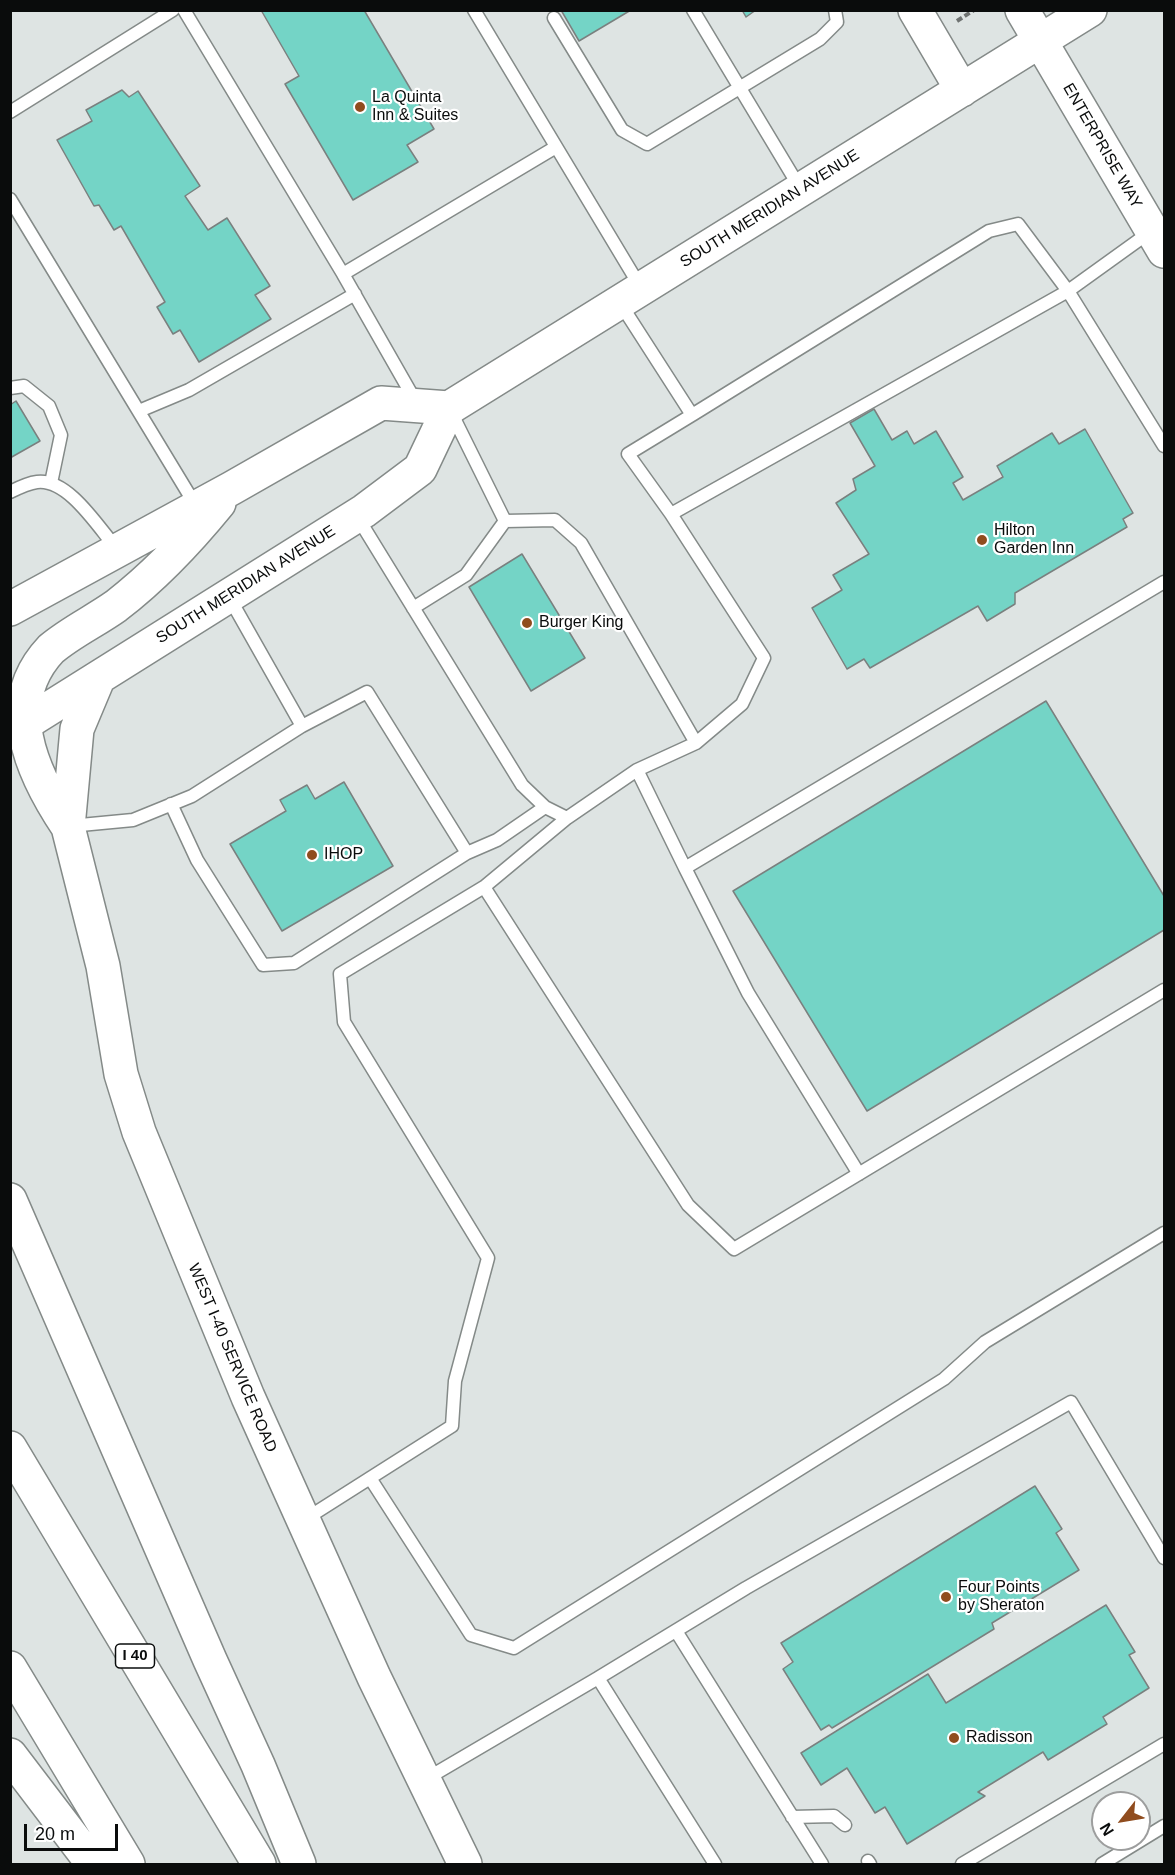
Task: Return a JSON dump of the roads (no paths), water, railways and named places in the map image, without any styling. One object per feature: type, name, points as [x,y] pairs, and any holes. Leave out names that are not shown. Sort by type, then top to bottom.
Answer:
[{"type":"main road","points":[[915,10],[962,90]]},
{"type":"main road","name":"ENTERPRISE WAY","points":[[1022,10],[1158,241]]},
{"type":"main road","name":"SOUTH MERIDIAN AVENUE","points":[[16,729],[356,515],[420,469],[433,407],[631,296],[1090,10]]},
{"type":"main road","points":[[10,609],[232,488],[381,403],[433,407]]},
{"type":"main road","name":"WEST I-40 SERVICE ROAD","points":[[69,826],[44,791],[16,729],[20,694],[25,678],[52,648],[116,606],[178,553],[232,488]]},
{"type":"main road","name":"WEST I-40 SERVICE ROAD","points":[[98,679],[77,729],[69,826],[103,966],[121,1074],[139,1132],[239,1376],[303,1521],[423,1780],[465,1864]]},
{"type":"main road","points":[[10,1200],[258,1765],[299,1864]]},
{"type":"main road","name":"I 40","points":[[10,1448],[259,1864]]},
{"type":"main road","points":[[10,1668],[128,1864]]},
{"type":"main road","points":[[10,1755],[93,1864]]},
{"type":"lane","points":[[10,112],[173,10]]},
{"type":"lane","points":[[184,10],[355,294],[433,407],[505,521]]},
{"type":"lane","points":[[474,10],[556,147],[692,415]]},
{"type":"lane","points":[[693,10],[801,189]]},
{"type":"lane","points":[[554,18],[622,130],[646,144],[819,39],[837,22],[835,10]]},
{"type":"lane","points":[[343,274],[556,147]]},
{"type":"lane","points":[[10,199],[197,507]]},
{"type":"lane","points":[[303,1521],[452,1426],[455,1381],[488,1258],[344,1022],[340,974],[484,886],[567,818],[637,770],[696,743],[742,704],[764,658],[671,514],[628,454],[989,231],[1018,224],[1068,291],[1164,446]]},
{"type":"lane","points":[[671,514],[1158,241]]},
{"type":"lane","points":[[139,411],[189,390],[355,294]]},
{"type":"lane","points":[[10,388],[24,386],[49,406],[61,435],[51,483]]},
{"type":"lane","points":[[10,492],[36,482],[51,483],[68,492],[118,550]]},
{"type":"lane","points":[[356,515],[522,785],[545,807],[567,818]]},
{"type":"lane","points":[[505,521],[555,520],[581,543],[696,743]]},
{"type":"lane","points":[[413,608],[466,575],[505,521]]},
{"type":"lane","points":[[685,868],[1164,582]]},
{"type":"lane","points":[[229,596],[302,726]]},
{"type":"lane","points":[[69,826],[133,820],[192,796],[302,726],[366,692],[467,853]]},
{"type":"lane","points":[[637,770],[748,993],[859,1174]]},
{"type":"lane","points":[[171,804],[197,860],[263,965],[294,963],[467,853],[497,840],[545,807]]},
{"type":"lane","points":[[484,886],[688,1205],[734,1250],[1164,990]]},
{"type":"lane","points":[[370,1478],[471,1635],[514,1647],[944,1379],[985,1342],[1164,1233]]},
{"type":"lane","points":[[423,1780],[1071,1402],[1164,1558]]},
{"type":"lane","points":[[676,1631],[822,1864]]},
{"type":"lane","points":[[598,1678],[715,1864]]},
{"type":"lane","points":[[962,1864],[1164,1743]]},
{"type":"lane","points":[[792,1817],[834,1816],[845,1825]]},
{"type":"lane","points":[[1110,1862],[1164,1827]]},
{"type":"place","name":"La Quinta Inn & Suites","points":[[360,107]]},
{"type":"place","name":"Hilton Garden Inn","points":[[982,540]]},
{"type":"place","name":"Burger King","points":[[527,623]]},
{"type":"place","name":"IHOP","points":[[312,855]]},
{"type":"place","name":"Four Points by Sheraton","points":[[946,1597]]},
{"type":"place","name":"Radisson","points":[[954,1738]]}]
